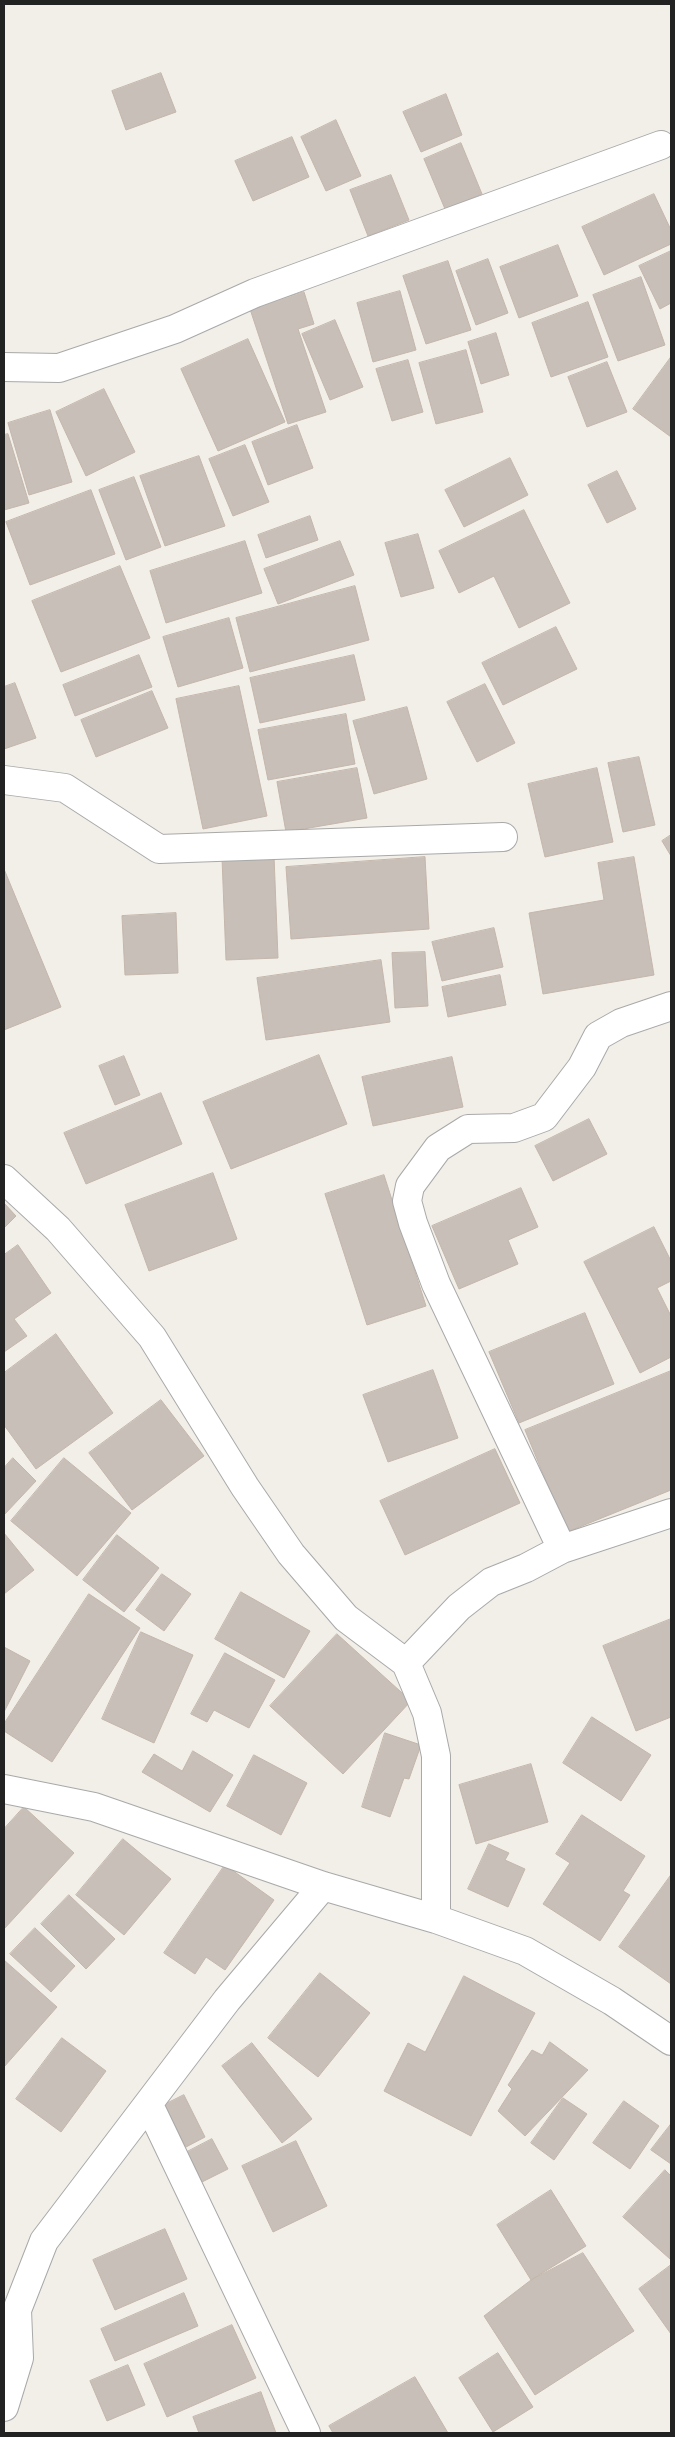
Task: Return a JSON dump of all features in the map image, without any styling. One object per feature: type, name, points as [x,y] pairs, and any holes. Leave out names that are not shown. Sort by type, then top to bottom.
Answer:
[{"type":"street","points":[[4,367],[59,368],[175,329],[255,293],[661,145]]},
{"type":"street","points":[[4,780],[64,788],[159,849],[503,837]]},
{"type":"street","points":[[562,1549],[436,1284],[409,1208],[410,1186],[438,1148],[468,1129],[514,1128],[544,1118],[582,1067],[598,1036],[621,1023],[671,1006]]},
{"type":"street","points":[[4,1178],[58,1229],[152,1337],[246,1487],[291,1554],[346,1618],[406,1663],[427,1713],[436,1756],[436,1919]]},
{"type":"street","points":[[406,1663],[459,1606],[491,1582],[526,1568],[562,1549],[671,1513]]},
{"type":"street","points":[[4,1789],[94,1807],[323,1886],[436,1919],[525,1951],[612,2001],[671,2041]]},
{"type":"street","points":[[4,2407],[19,2358],[18,2310],[44,2240],[149,2105],[227,2000],[323,1886]]},
{"type":"street","points":[[149,2105],[306,2433]]},
{"type":"building","points":[[161,73],[176,112],[126,130],[112,91]]},
{"type":"building","points":[[446,94],[462,135],[421,152],[403,112]]},
{"type":"building","points":[[336,120],[361,176],[326,191],[301,137]]},
{"type":"building","points":[[292,137],[309,177],[253,201],[235,161]]},
{"type":"building","points":[[461,143],[482,194],[445,209],[424,159]]},
{"type":"building","points":[[391,175],[409,220],[368,236],[350,190]]},
{"type":"building","points":[[654,194],[671,230],[671,244],[604,275],[582,227]]},
{"type":"building","points":[[558,245],[578,296],[519,318],[500,267]]},
{"type":"building","points":[[671,251],[671,303],[660,309],[639,266]]},
{"type":"building","points":[[488,259],[508,313],[476,325],[456,271]]},
{"type":"building","points":[[448,261],[471,330],[426,344],[403,276]]},
{"type":"building","points":[[641,277],[665,345],[618,361],[593,295]]},
{"type":"building","points":[[400,291],[416,350],[373,362],[357,303]]},
{"type":"building","points":[[304,292],[314,324],[298,329],[326,412],[288,424],[250,309]]},
{"type":"building","points":[[588,302],[608,357],[551,377],[532,323]]},
{"type":"building","points":[[335,320],[363,387],[330,400],[302,334]]},
{"type":"building","points":[[496,333],[509,375],[481,384],[468,342]]},
{"type":"building","points":[[248,339],[285,422],[218,451],[181,369]]},
{"type":"building","points":[[466,350],[483,412],[436,424],[419,363]]},
{"type":"building","points":[[671,357],[671,437],[633,409]]},
{"type":"building","points":[[408,360],[423,412],[392,421],[376,369]]},
{"type":"building","points":[[607,362],[627,412],[587,427],[568,377]]},
{"type":"building","points":[[104,389],[135,452],[86,476],[56,412]]},
{"type":"building","points":[[50,410],[72,482],[29,495],[8,423]]},
{"type":"building","points":[[297,425],[313,468],[268,485],[252,442]]},
{"type":"building","points":[[8,434],[29,503],[4,510],[4,435]]},
{"type":"building","points":[[245,445],[269,502],[233,516],[209,459]]},
{"type":"building","points":[[199,456],[225,526],[165,546],[140,476]]},
{"type":"building","points":[[510,458],[528,495],[464,527],[445,490]]},
{"type":"building","points":[[617,471],[636,509],[607,523],[588,485]]},
{"type":"building","points":[[134,477],[161,547],[126,560],[99,490]]},
{"type":"building","points":[[91,490],[115,554],[30,585],[6,522]]},
{"type":"building","points":[[524,510],[570,603],[519,628],[494,576],[459,593],[439,551]]},
{"type":"building","points":[[310,516],[318,540],[266,558],[258,535]]},
{"type":"building","points":[[418,534],[434,588],[401,597],[385,543]]},
{"type":"building","points":[[245,541],[262,593],[166,623],[150,571]]},
{"type":"building","points":[[340,541],[354,575],[278,604],[264,569]]},
{"type":"building","points":[[120,566],[150,638],[61,672],[32,601]]},
{"type":"building","points":[[355,586],[369,640],[250,672],[236,618]]},
{"type":"building","points":[[229,618],[243,668],[178,687],[163,637]]},
{"type":"building","points":[[556,627],[577,669],[503,705],[482,663]]},
{"type":"building","points":[[139,655],[152,687],[75,716],[63,685]]},
{"type":"building","points":[[354,655],[365,700],[260,723],[250,678]]},
{"type":"building","points":[[15,683],[36,738],[4,749],[4,687]]},
{"type":"building","points":[[485,684],[515,743],[477,762],[447,702]]},
{"type":"building","points":[[239,686],[267,816],[203,829],[176,699]]},
{"type":"building","points":[[152,691],[168,728],[96,757],[81,720]]},
{"type":"building","points":[[407,707],[427,779],[374,794],[353,721]]},
{"type":"building","points":[[346,714],[355,764],[268,780],[258,730]]},
{"type":"building","points":[[639,757],[655,825],[623,832],[608,763]]},
{"type":"building","points":[[357,768],[367,818],[286,832],[277,782]]},
{"type":"building","points":[[597,768],[613,842],[545,857],[528,784]]},
{"type":"building","points":[[671,835],[671,856],[662,841]]},
{"type":"building","points":[[274,856],[278,958],[226,960],[222,858]]},
{"type":"building","points":[[425,857],[429,929],[291,939],[286,867]]},
{"type":"building","points":[[634,857],[654,975],[543,994],[529,913],[604,900],[598,863]]},
{"type":"building","points":[[4,869],[61,1007],[4,1030]]},
{"type":"building","points":[[176,913],[178,973],[125,975],[122,916]]},
{"type":"building","points":[[494,928],[503,967],[442,981],[432,942]]},
{"type":"building","points":[[425,952],[428,1006],[395,1008],[392,953]]},
{"type":"building","points":[[381,960],[390,1022],[266,1040],[257,978]]},
{"type":"building","points":[[500,975],[506,1005],[448,1017],[442,987]]},
{"type":"building","points":[[319,1055],[347,1124],[231,1169],[203,1102]]},
{"type":"building","points":[[124,1056],[140,1095],[115,1105],[99,1066]]},
{"type":"building","points":[[452,1057],[463,1107],[373,1126],[362,1077]]},
{"type":"building","points":[[161,1093],[182,1144],[86,1184],[64,1133]]},
{"type":"building","points":[[589,1119],[607,1154],[553,1181],[535,1146]]},
{"type":"building","points":[[213,1173],[237,1239],[149,1271],[125,1205]]},
{"type":"building","points":[[384,1175],[426,1306],[367,1325],[325,1194]]},
{"type":"building","points":[[521,1188],[538,1227],[508,1240],[518,1264],[459,1289],[432,1226]]},
{"type":"building","points":[[4,1203],[16,1216],[4,1228]]},
{"type":"building","points":[[654,1227],[671,1261],[671,1281],[657,1288],[671,1316],[671,1357],[640,1373],[584,1262]]},
{"type":"building","points":[[18,1245],[51,1293],[14,1319],[27,1336],[4,1352],[4,1255]]},
{"type":"building","points":[[585,1313],[614,1384],[519,1423],[489,1352]]},
{"type":"building","points":[[56,1334],[113,1413],[36,1469],[4,1425],[4,1373]]},
{"type":"building","points":[[433,1370],[458,1438],[388,1462],[363,1395]]},
{"type":"building","points":[[671,1371],[671,1490],[567,1532],[525,1430]]},
{"type":"building","points":[[161,1400],[204,1456],[132,1510],[89,1453]]},
{"type":"building","points":[[495,1449],[520,1503],[405,1555],[380,1501]]},
{"type":"building","points":[[13,1458],[36,1481],[4,1515],[4,1468]]},
{"type":"building","points":[[64,1458],[131,1513],[77,1576],[11,1521]]},
{"type":"building","points":[[4,1533],[34,1570],[4,1594]]},
{"type":"building","points":[[117,1535],[159,1568],[124,1612],[83,1580]]},
{"type":"building","points":[[162,1574],[191,1594],[164,1631],[136,1610]]},
{"type":"building","points":[[241,1592],[310,1631],[284,1678],[215,1639]]},
{"type":"building","points":[[89,1594],[140,1628],[52,1762],[4,1731],[4,1724]]},
{"type":"building","points":[[671,1619],[671,1717],[636,1731],[603,1646]]},
{"type":"building","points":[[141,1632],[193,1655],[154,1743],[102,1719]]},
{"type":"building","points":[[337,1634],[411,1701],[343,1774],[270,1706]]},
{"type":"building","points":[[4,1647],[30,1661],[4,1712]]},
{"type":"building","points":[[225,1653],[275,1680],[249,1728],[214,1710],[207,1722],[191,1714]]},
{"type":"building","points":[[592,1717],[651,1755],[621,1801],[563,1763]]},
{"type":"building","points":[[385,1733],[421,1745],[409,1779],[404,1778],[390,1817],[362,1807]]},
{"type":"building","points":[[193,1751],[233,1775],[210,1812],[142,1772],[154,1754],[182,1771]]},
{"type":"building","points":[[254,1755],[307,1783],[281,1835],[227,1806]]},
{"type":"building","points":[[531,1764],[548,1822],[476,1844],[459,1785]]},
{"type":"building","points":[[24,1807],[74,1853],[4,1929],[4,1829]]},
{"type":"building","points":[[582,1815],[645,1856],[623,1891],[630,1895],[600,1941],[543,1904],[570,1863],[556,1854]]},
{"type":"building","points":[[123,1839],[171,1879],[124,1935],[76,1895]]},
{"type":"building","points":[[489,1844],[509,1853],[505,1860],[525,1869],[508,1907],[468,1889]]},
{"type":"building","points":[[225,1865],[274,1900],[225,1970],[206,1957],[195,1974],[164,1953]]},
{"type":"building","points":[[671,1875],[671,1984],[619,1947]]},
{"type":"building","points":[[69,1895],[115,1939],[86,1969],[41,1924]]},
{"type":"building","points":[[35,1928],[75,1966],[51,1992],[10,1954]]},
{"type":"building","points":[[4,1960],[57,2007],[4,2067]]},
{"type":"building","points":[[320,1973],[370,2013],[318,2077],[268,2038]]},
{"type":"building","points":[[464,1976],[535,2013],[471,2136],[384,2091],[408,2043],[425,2052]]},
{"type":"building","points":[[62,2038],[106,2071],[61,2132],[16,2099]]},
{"type":"building","points":[[550,2042],[588,2070],[525,2136],[498,2111],[512,2089],[508,2085],[532,2050],[542,2055]]},
{"type":"building","points":[[252,2043],[312,2119],[282,2143],[222,2066]]},
{"type":"building","points":[[184,2095],[205,2137],[186,2147],[164,2105]]},
{"type":"building","points":[[563,2098],[587,2114],[554,2160],[531,2143]]},
{"type":"building","points":[[624,2101],[659,2126],[630,2169],[593,2143]]},
{"type":"building","points":[[671,2124],[671,2164],[651,2150]]},
{"type":"building","points":[[212,2139],[228,2169],[202,2182],[187,2152]]},
{"type":"building","points":[[296,2141],[327,2206],[273,2232],[242,2166]]},
{"type":"building","points":[[665,2170],[671,2176],[670,2259],[623,2217]]},
{"type":"building","points":[[551,2190],[586,2246],[531,2280],[497,2225]]},
{"type":"building","points":[[165,2229],[187,2279],[115,2310],[93,2260]]},
{"type":"building","points":[[583,2253],[634,2331],[535,2395],[484,2316],[531,2280]]},
{"type":"building","points":[[671,2265],[671,2334],[639,2289]]},
{"type":"building","points":[[184,2293],[198,2326],[115,2361],[101,2329]]},
{"type":"building","points":[[232,2325],[256,2378],[167,2417],[144,2364]]},
{"type":"building","points":[[498,2353],[533,2407],[493,2432],[459,2378]]},
{"type":"building","points":[[128,2365],[145,2405],[107,2421],[90,2381]]},
{"type":"building","points":[[415,2377],[448,2433],[333,2433],[329,2426]]},
{"type":"building","points":[[261,2392],[276,2433],[199,2433],[193,2417]]}]
